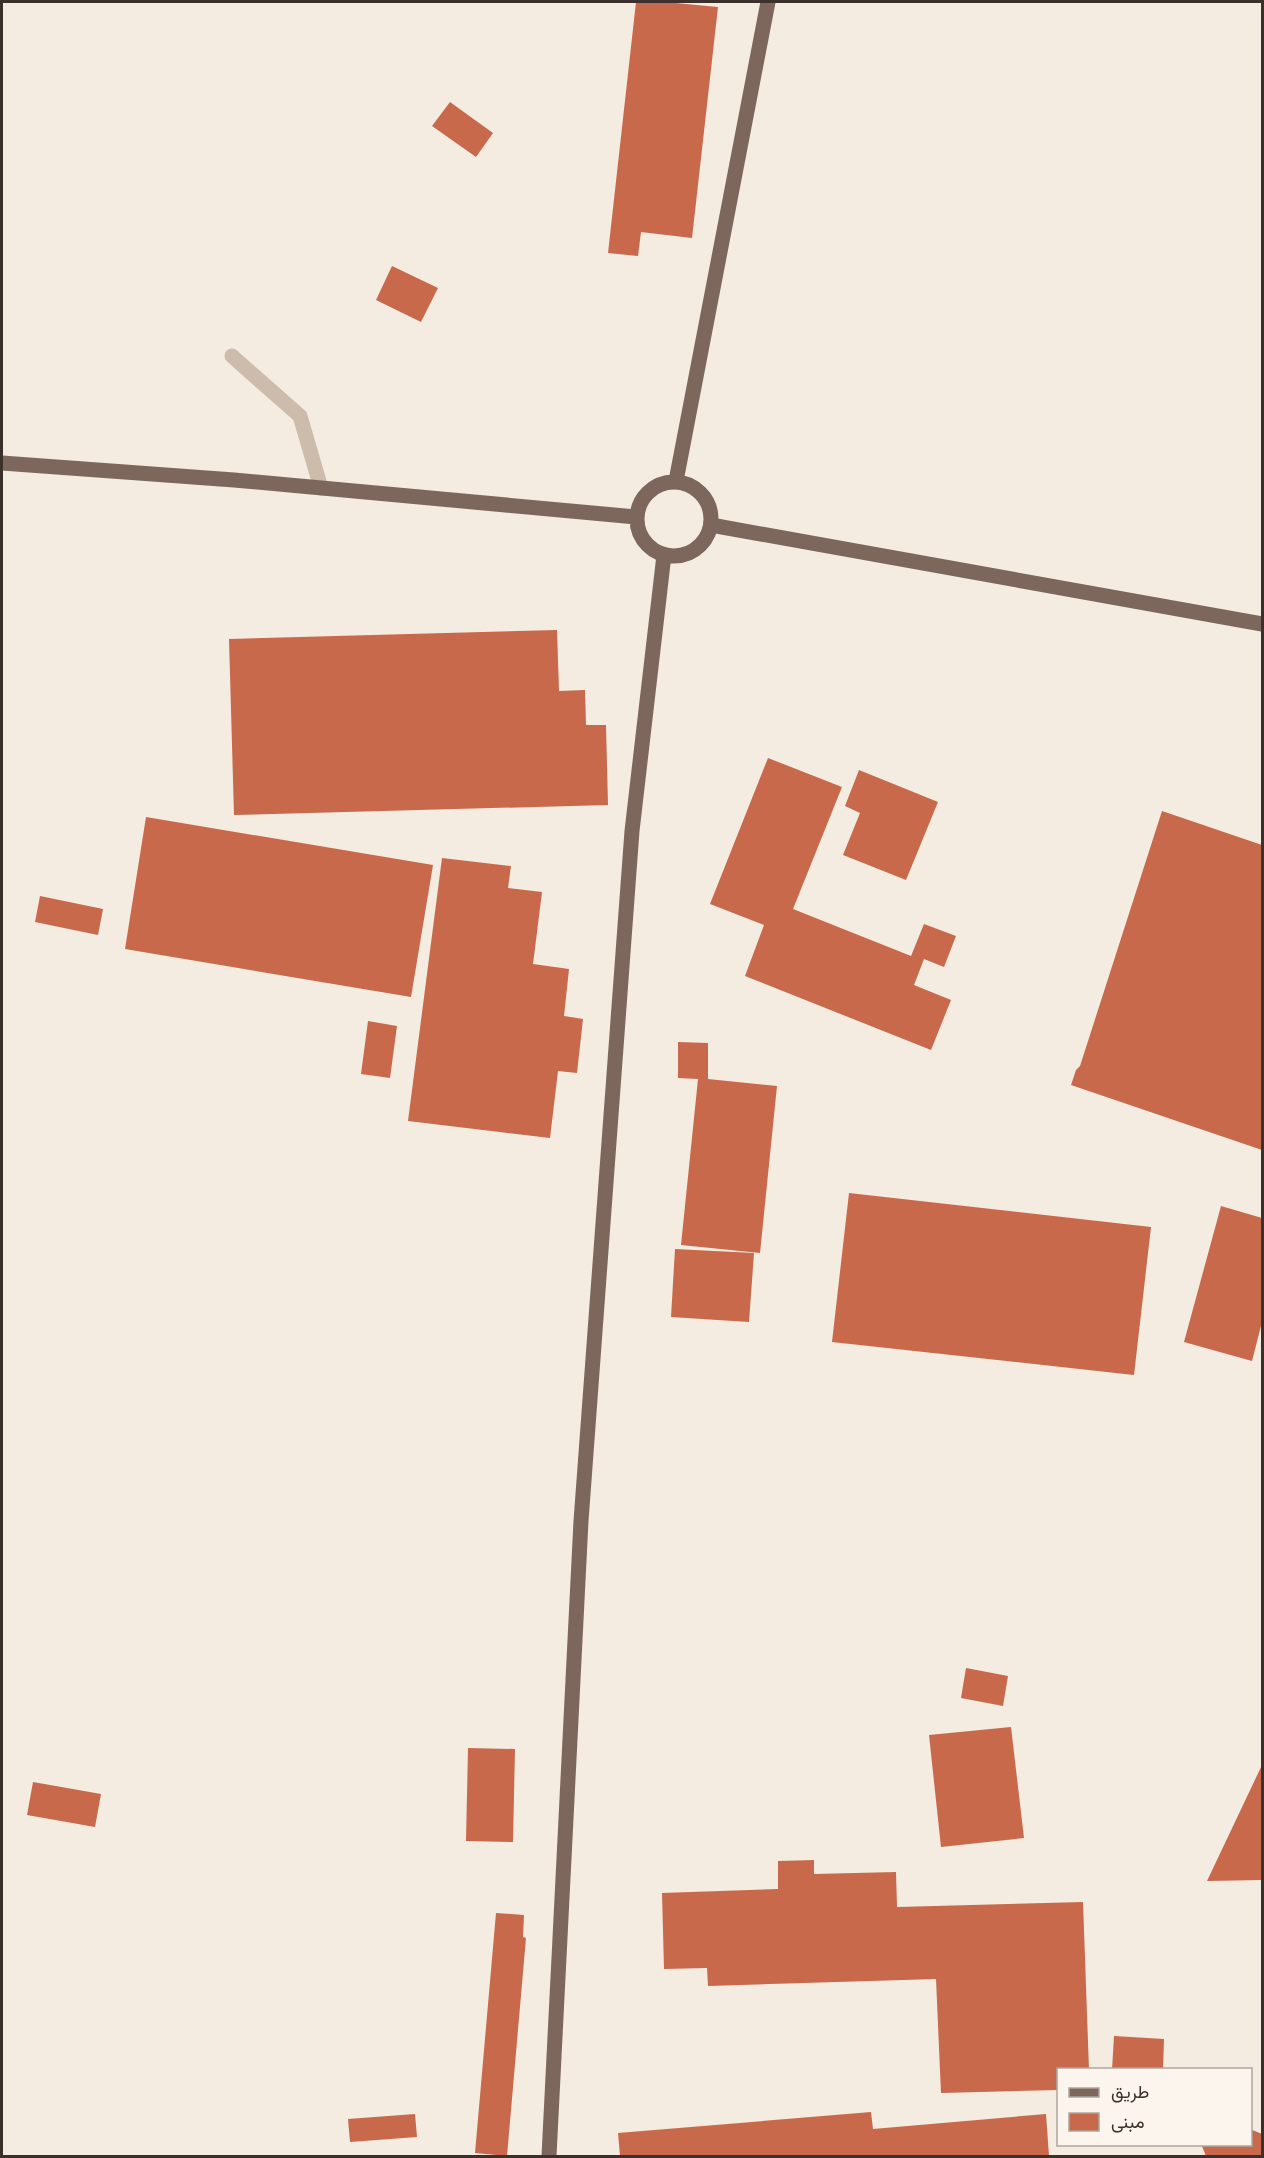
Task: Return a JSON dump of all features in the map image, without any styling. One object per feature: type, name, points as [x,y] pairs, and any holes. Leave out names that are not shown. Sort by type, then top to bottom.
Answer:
[{"type":"main road","points":[[676,481],[768,2]]},
{"type":"main road","points":[[2,463],[234,480],[636,518]]},
{"type":"main road","points":[[676,481],[689,484],[700,492],[711,512],[711,525],[698,548],[687,554],[674,556],[652,550],[643,541],[636,518],[639,504],[650,489],[662,483],[676,481]]},
{"type":"main road","points":[[711,525],[1263,624]]},
{"type":"main road","points":[[549,2157],[582,1497],[632,831],[664,555]]},
{"type":"lane","points":[[232,356],[300,416],[321,488]]},
{"type":"building","points":[[636,2],[718,7],[692,238],[641,232],[638,256],[608,253]]},
{"type":"building","points":[[450,102],[493,133],[476,157],[432,126]]},
{"type":"building","points":[[392,266],[438,288],[421,322],[376,300]]},
{"type":"building","points":[[557,630],[559,691],[585,690],[586,725],[606,725],[608,805],[234,815],[229,639]]},
{"type":"building","points":[[768,758],[842,787],[793,909],[911,956],[924,924],[956,936],[944,967],[924,959],[914,985],[951,1000],[931,1050],[745,976],[764,925],[710,904]]},
{"type":"building","points":[[859,770],[938,802],[906,880],[843,855],[860,813],[845,806]]},
{"type":"building","points":[[1162,811],[1262,845],[1262,1150],[1071,1085],[1076,1070],[1080,1066]]},
{"type":"building","points":[[146,817],[433,865],[411,997],[125,949]]},
{"type":"building","points":[[442,858],[511,866],[508,888],[542,892],[533,964],[569,969],[564,1016],[583,1019],[577,1073],[558,1071],[550,1138],[408,1121]]},
{"type":"building","points":[[40,896],[103,909],[98,935],[35,922]]},
{"type":"building","points":[[368,1021],[397,1026],[390,1078],[361,1074]]},
{"type":"building","points":[[678,1042],[708,1043],[708,1079],[777,1086],[760,1253],[681,1245],[698,1079],[678,1078]]},
{"type":"building","points":[[849,1193],[1151,1227],[1134,1375],[832,1342]]},
{"type":"building","points":[[1221,1206],[1262,1218],[1262,1322],[1252,1361],[1184,1342]]},
{"type":"building","points":[[675,1249],[754,1253],[749,1322],[671,1317]]},
{"type":"building","points":[[966,1668],[1008,1676],[1003,1706],[961,1698]]},
{"type":"building","points":[[1011,1727],[1024,1838],[941,1847],[929,1735]]},
{"type":"building","points":[[468,1748],[515,1749],[513,1842],[466,1841]]},
{"type":"building","points":[[1262,1765],[1262,1880],[1207,1881]]},
{"type":"building","points":[[33,1782],[101,1794],[95,1827],[27,1815]]},
{"type":"building","points":[[814,1860],[814,1874],[896,1872],[897,1907],[1083,1902],[1089,2068],[1057,2068],[1057,2090],[941,2093],[936,1979],[708,1986],[707,1968],[664,1969],[662,1893],[778,1889],[778,1861]]},
{"type":"building","points":[[496,1913],[524,1915],[523,1937],[526,1938],[507,2156],[475,2153]]},
{"type":"building","points":[[1114,2036],[1164,2039],[1163,2068],[1112,2068]]},
{"type":"building","points":[[871,2112],[873,2129],[1046,2114],[1049,2156],[620,2156],[618,2133]]},
{"type":"building","points":[[415,2114],[417,2137],[350,2142],[348,2119]]},
{"type":"building","points":[[1252,2130],[1262,2134],[1262,2156],[1206,2156],[1202,2146],[1252,2146]]}]
